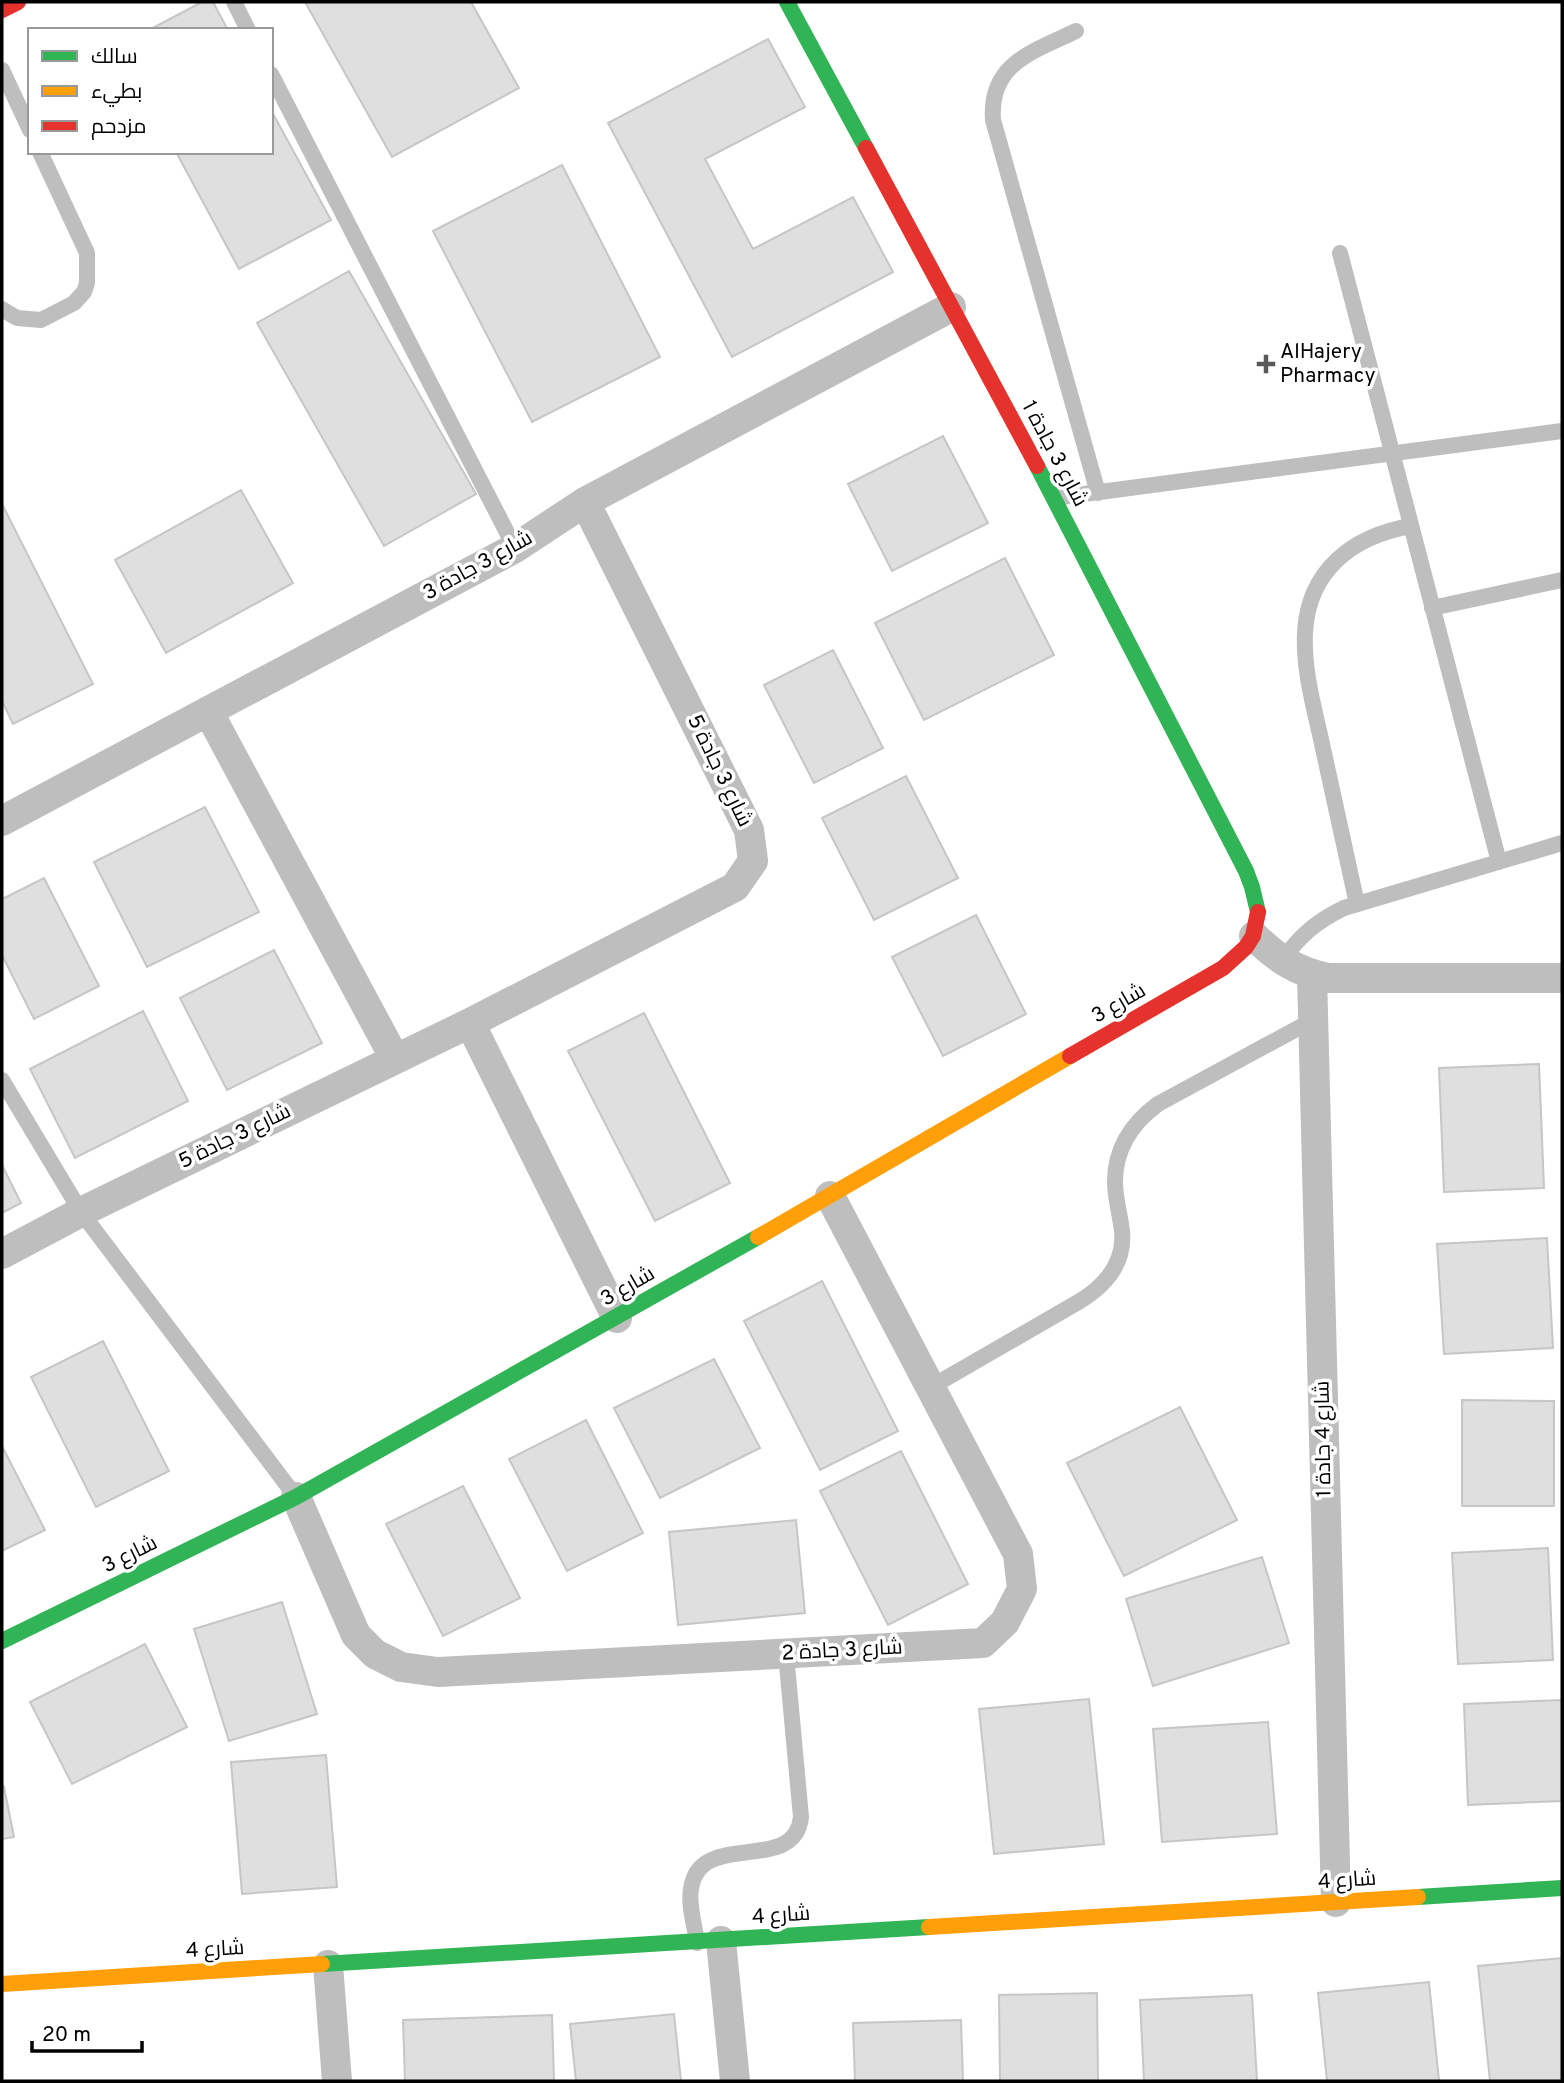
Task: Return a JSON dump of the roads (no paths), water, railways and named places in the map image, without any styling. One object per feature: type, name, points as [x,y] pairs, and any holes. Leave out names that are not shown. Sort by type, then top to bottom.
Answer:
[{"type":"street","points":[[2,10],[18,2]]},
{"type":"street","name":"شارع 3 جادة 1","points":[[787,2],[1054,498],[1246,871],[1257,903],[1254,936]]},
{"type":"street","name":"شارع 3 جادة 3","points":[[2,821],[515,548],[585,502],[951,307]]},
{"type":"street","name":"شارع 3 جادة 5","points":[[2,1254],[81,1212],[470,1023],[735,887],[753,861],[749,830],[585,502]]},
{"type":"street","points":[[208,711],[395,1059]]},
{"type":"street","points":[[1254,936],[1282,961],[1312,975],[1344,978],[1562,978]]},
{"type":"street","name":"شارع 3","points":[[2,1641],[296,1497],[617,1318],[1223,968],[1254,936]]},
{"type":"street","name":"شارع 4 جادة 1","points":[[1312,975],[1336,1902]]},
{"type":"street","points":[[470,1023],[617,1318]]},
{"type":"street","name":"شارع 3 جادة 2","points":[[296,1497],[356,1635],[376,1654],[401,1667],[438,1672],[983,1643],[1005,1622],[1021,1589],[1018,1553],[830,1196]]},
{"type":"street","name":"شارع 4","points":[[2,1984],[1562,1888]]},
{"type":"street","points":[[709,1942],[735,2081]]},
{"type":"street","points":[[328,1965],[337,2081]]},
{"type":"lane","points":[[234,2],[247,28]]},
{"type":"lane","points":[[1076,31],[1020,59],[1008,68],[1000,79],[992,106],[993,120],[1098,493]]},
{"type":"lane","points":[[2,70],[28,126]]},
{"type":"lane","points":[[273,78],[515,548]]},
{"type":"lane","points":[[2,309],[17,318],[41,320],[74,303],[84,292],[87,283],[87,253],[41,154]]},
{"type":"lane","points":[[1339,253],[1499,862]]},
{"type":"lane","points":[[1054,498],[1562,431]]},
{"type":"lane","points":[[1357,904],[1307,672],[1304,632],[1315,592],[1338,558],[1371,535],[1411,526]]},
{"type":"lane","points":[[1432,608],[1562,580]]},
{"type":"lane","points":[[1282,961],[1303,933],[1322,919],[1357,904],[1562,843]]},
{"type":"lane","points":[[931,1387],[1089,1296],[1111,1276],[1122,1240],[1115,1183],[1116,1165],[1120,1148],[1142,1116],[1158,1104],[1313,1020]]},
{"type":"lane","points":[[2,1080],[81,1212],[296,1497]]},
{"type":"lane","points":[[709,1942],[690,1891],[700,1868],[709,1860],[721,1856],[770,1849],[788,1843],[800,1827],[786,1654]]},
{"type":"place","name":"AlHajery Pharmacy","points":[[1266,364]]}]
